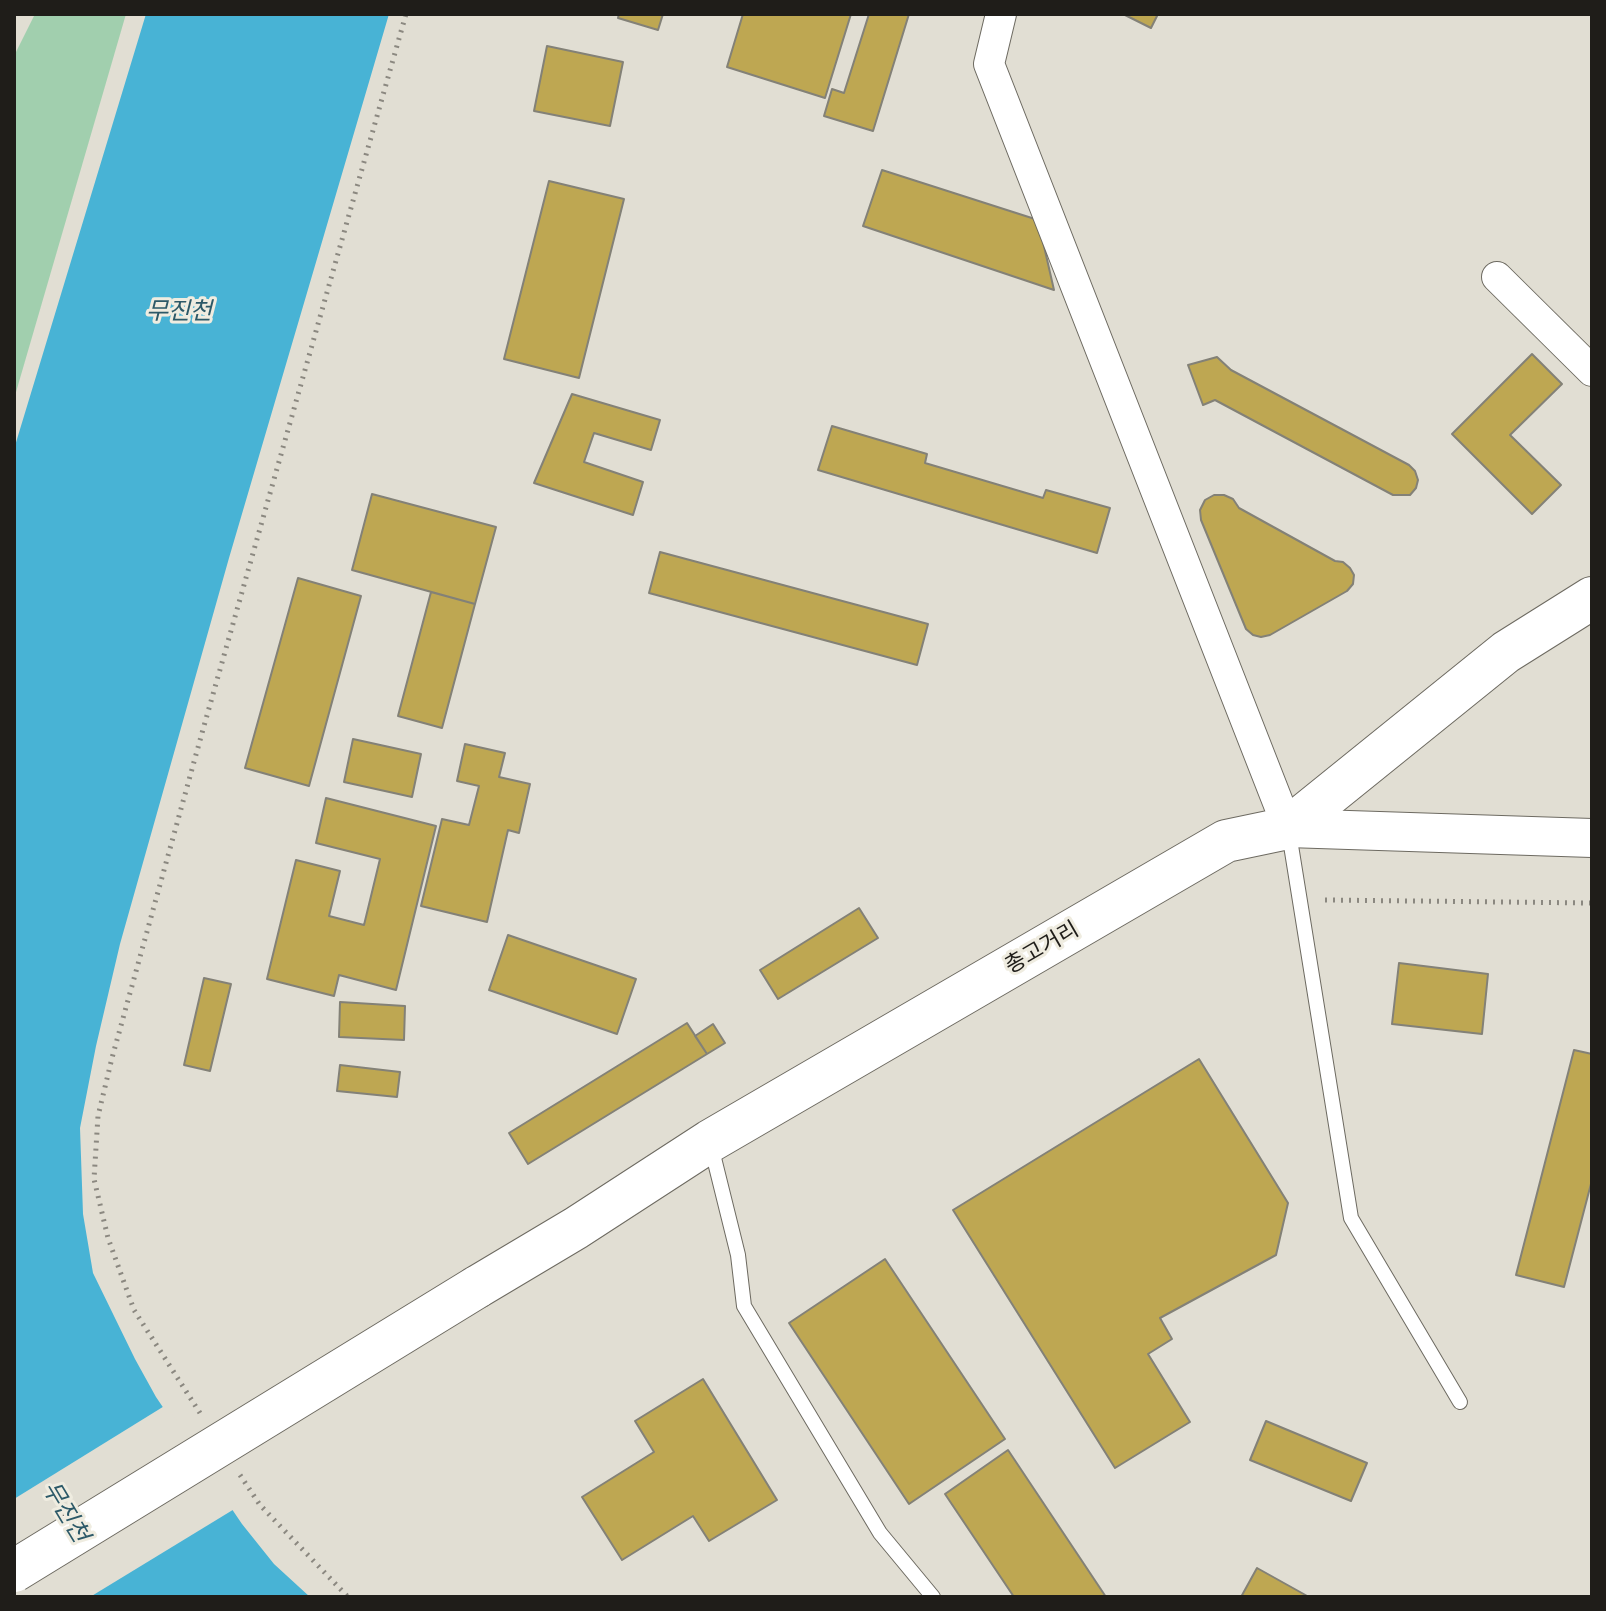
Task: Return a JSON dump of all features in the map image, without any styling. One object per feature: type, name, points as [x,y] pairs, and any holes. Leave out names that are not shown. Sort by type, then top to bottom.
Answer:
[{"type":"main road","name":"총고거리","points":[[14,1571],[576,1228],[710,1141],[1226,841],[1288,828],[1506,652],[1592,598]]},
{"type":"street","points":[[1001,14],[989,64],[1288,828],[1592,838]]},
{"type":"street","points":[[1497,277],[1592,371]]},
{"type":"lane","points":[[1288,828],[1351,1218],[1460,1402]]},
{"type":"lane","points":[[710,1141],[738,1255],[744,1306],[880,1533],[933,1597]]},
{"type":"path","points":[[203,1419],[134,1310],[108,1238],[94,1179],[98,1116],[202,733],[406,14]]},
{"type":"path","points":[[1300,899],[1592,903]]},
{"type":"path","points":[[236,1468],[260,1505],[348,1597]]},
{"type":"green space","points":[[35,14],[126,14],[14,399],[14,56]]},
{"type":"water","name":"무진천","points":[[146,14],[389,14],[229,558],[120,944],[80,1128],[83,1214],[93,1273],[135,1359],[156,1397],[242,1524],[274,1564],[310,1597],[14,1597],[14,449]]},
{"type":"pier","points":[[166,1405],[236,1508],[90,1597],[14,1597],[14,1499]]},
{"type":"building","points":[[619,14],[663,14],[658,30],[618,18]]},
{"type":"building","points":[[743,14],[851,14],[825,98],[727,67]]},
{"type":"building","points":[[869,14],[909,14],[873,131],[824,116],[832,89],[844,93]]},
{"type":"building","points":[[1123,14],[1158,14],[1151,28]]},
{"type":"building","points":[[547,46],[623,62],[610,126],[534,111]]},
{"type":"building","points":[[882,170],[1038,220],[1054,290],[863,226]]},
{"type":"building","points":[[549,181],[624,199],[579,378],[504,359]]},
{"type":"building","points":[[1532,354],[1562,384],[1510,435],[1561,485],[1532,514],[1452,434]]},
{"type":"building","points":[[1217,357],[1231,370],[1409,465],[1418,480],[1416,488],[1410,495],[1393,495],[1215,400],[1203,405],[1188,365]]},
{"type":"building","points":[[572,394],[660,420],[651,450],[594,433],[584,462],[643,482],[633,515],[534,483]]},
{"type":"building","points":[[832,426],[927,454],[925,463],[1043,498],[1046,490],[1110,508],[1097,553],[818,470]]},
{"type":"building","points":[[372,494],[496,527],[475,604],[352,570]]},
{"type":"building","points":[[1214,495],[1233,499],[1239,508],[1335,561],[1343,562],[1354,575],[1353,584],[1347,591],[1270,635],[1253,635],[1246,629],[1201,520],[1200,510],[1205,500]]},
{"type":"building","points":[[660,552],[928,624],[917,665],[649,593]]},
{"type":"building","points":[[298,578],[361,596],[309,786],[245,768]]},
{"type":"building","points":[[431,592],[475,604],[442,728],[398,716]]},
{"type":"building","points":[[353,739],[421,754],[412,797],[344,782]]},
{"type":"building","points":[[465,744],[505,753],[499,777],[530,784],[519,833],[508,830],[487,922],[421,906],[442,819],[469,825],[479,786],[457,781]]},
{"type":"building","points":[[326,798],[436,826],[396,990],[339,975],[334,996],[267,979],[296,860],[340,871],[329,916],[364,925],[380,859],[316,843]]},
{"type":"building","points":[[859,908],[878,938],[778,999],[760,970]]},
{"type":"building","points":[[508,935],[636,979],[617,1034],[489,990]]},
{"type":"building","points":[[1399,963],[1488,974],[1482,1034],[1392,1024]]},
{"type":"building","points":[[204,978],[231,984],[210,1071],[184,1065]]},
{"type":"building","points":[[340,1002],[405,1006],[404,1040],[339,1037]]},
{"type":"building","points":[[687,1023],[707,1054],[528,1164],[509,1133]]},
{"type":"building","points":[[713,1024],[725,1043],[707,1054],[695,1036]]},
{"type":"building","points":[[1574,1050],[1592,1054],[1592,1180],[1564,1287],[1516,1275]]},
{"type":"building","points":[[1199,1059],[1288,1203],[1276,1255],[1160,1318],[1172,1339],[1148,1354],[1190,1422],[1115,1468],[953,1210]]},
{"type":"building","points":[[340,1065],[400,1072],[397,1097],[337,1091]]},
{"type":"building","points":[[885,1259],[1005,1439],[909,1504],[789,1323]]},
{"type":"building","points":[[703,1379],[777,1500],[709,1541],[693,1516],[622,1560],[582,1497],[654,1452],[635,1421]]},
{"type":"building","points":[[1266,1421],[1367,1463],[1351,1501],[1250,1460]]},
{"type":"building","points":[[1008,1450],[1106,1597],[1014,1597],[945,1494]]},
{"type":"building","points":[[1257,1568],[1309,1597],[1241,1597]]}]
